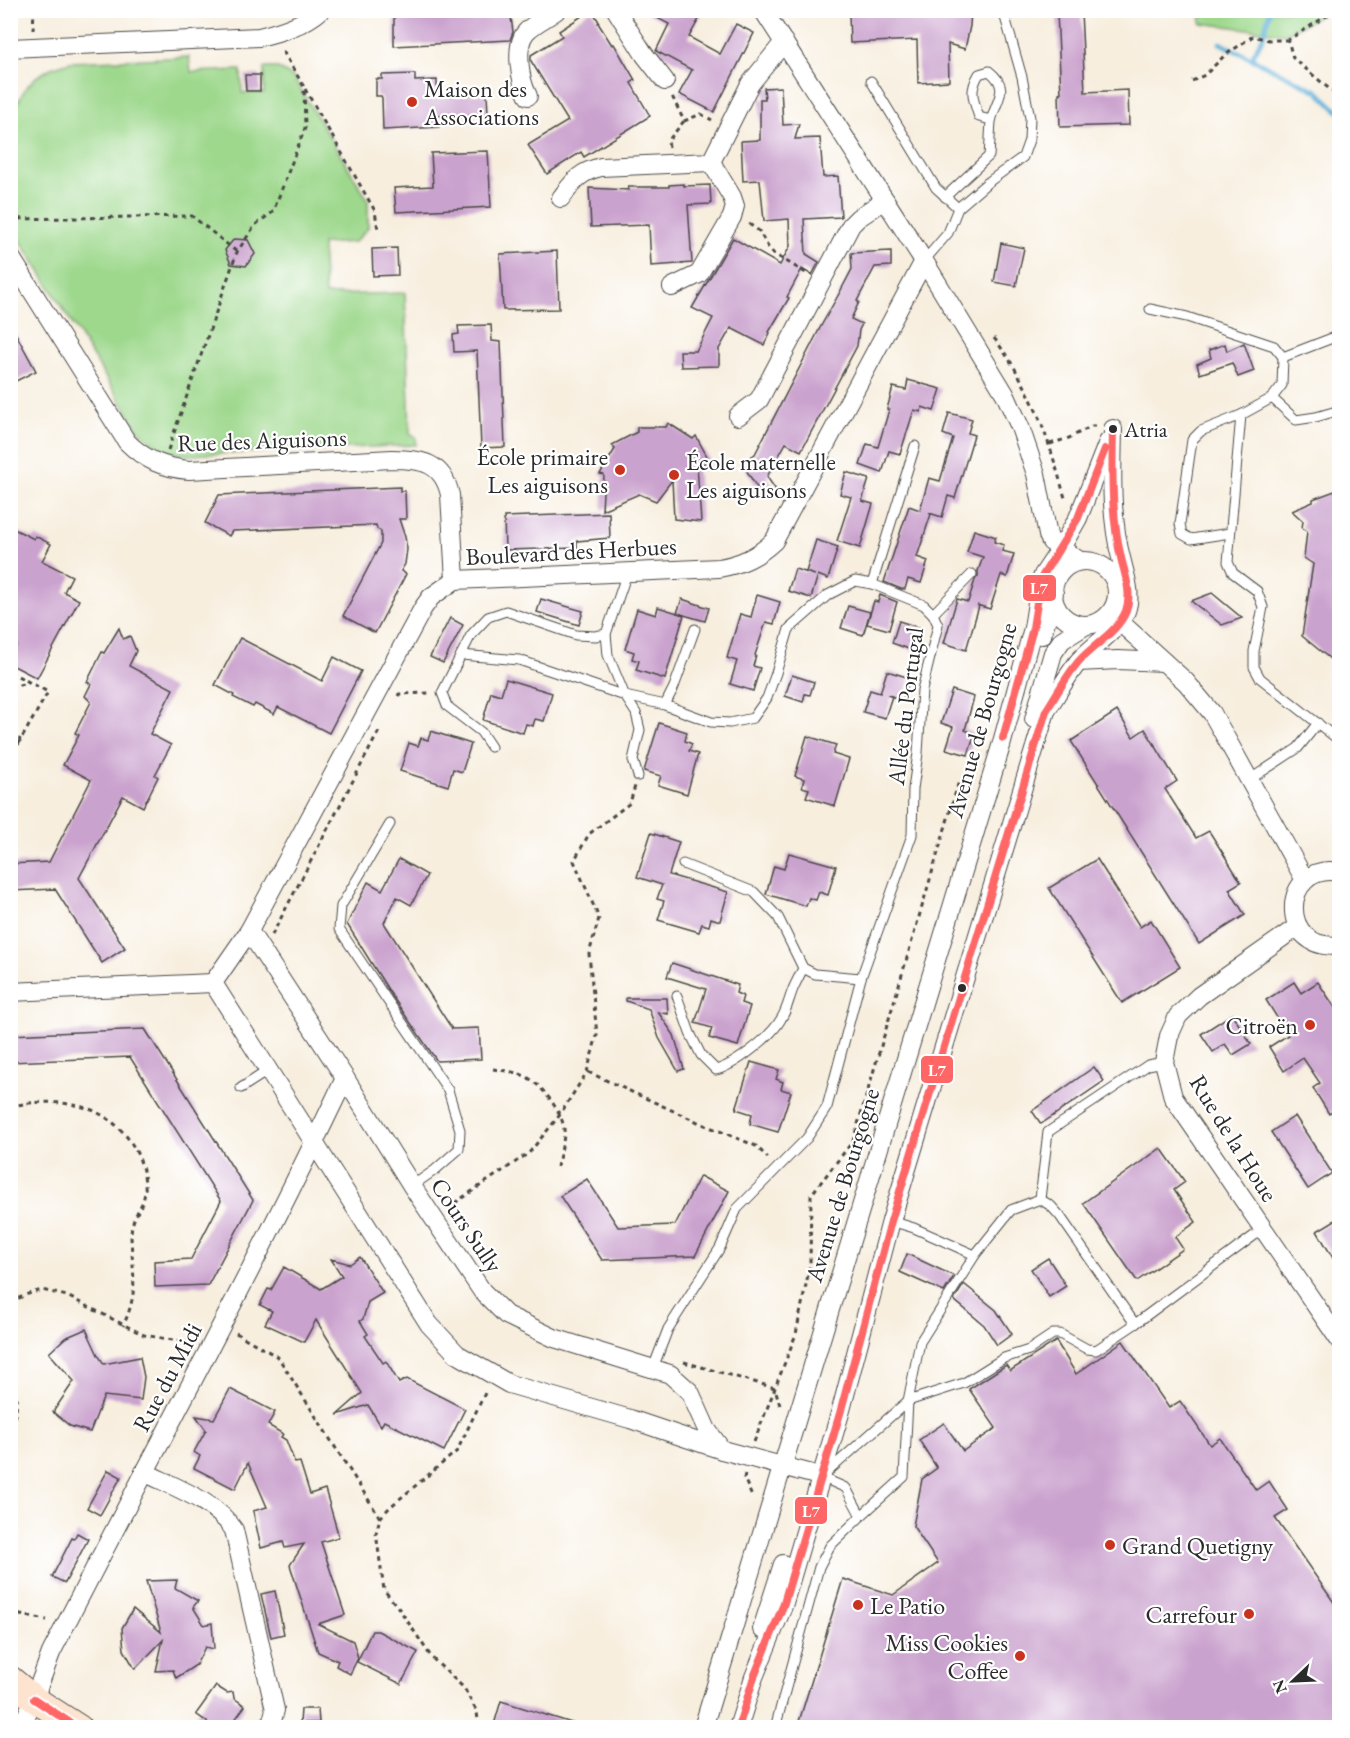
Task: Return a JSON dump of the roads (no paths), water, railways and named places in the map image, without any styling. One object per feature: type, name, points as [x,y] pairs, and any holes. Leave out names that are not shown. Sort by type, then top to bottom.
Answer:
[{"type":"main road","points":[[10,1679],[34,1699],[79,1728]]},
{"type":"street","points":[[10,48],[232,39],[272,34],[296,26],[315,16],[321,10]]},
{"type":"street","points":[[528,96],[523,87],[519,54],[521,42],[524,34],[531,27],[557,10]]},
{"type":"street","points":[[616,10],[644,54],[665,81]]},
{"type":"street","points":[[763,10],[924,261],[1005,394],[1020,427],[1036,474],[1048,535],[1055,550],[1055,603],[1060,612],[1067,619],[1086,625],[1115,617]]},
{"type":"street","points":[[711,162],[750,84],[784,42]]},
{"type":"street","points":[[561,198],[575,178],[589,170],[602,167],[711,162]]},
{"type":"street","points":[[672,287],[699,274],[732,217],[735,206],[732,197],[711,162]]},
{"type":"street","points":[[738,416],[759,400],[851,225],[885,200]]},
{"type":"street","name":"Rue des Aiguisons","points":[[10,256],[127,442],[144,456],[162,465],[189,470],[392,459],[421,461],[436,469],[447,483],[450,495],[455,580]]},
{"type":"street","name":"Boulevard des Herbues","points":[[213,983],[249,931],[431,597],[455,580],[719,568],[750,560],[774,541],[924,261]]},
{"type":"street","name":"Avenue de Bourgogne","points":[[713,1728],[787,1467],[1001,746],[1034,628],[1040,584],[1055,550],[1078,518],[1113,429],[1111,482],[1114,529],[1128,584],[1129,599],[1126,610],[1115,617],[1078,662],[1046,711],[891,1221],[841,1410],[728,1728]]},
{"type":"street","points":[[1055,550],[1080,561],[1091,561],[1102,565],[1110,572],[1117,592],[1115,617]]},
{"type":"street","points":[[1054,588],[1065,568],[1080,561]]},
{"type":"street","name":"Avenue de Bourgogne","points":[[703,1728],[984,837],[1035,663],[1054,588]]},
{"type":"street","points":[[1115,617],[1186,682],[1212,713],[1305,880]]},
{"type":"street","name":"Avenue de Bourgogne","points":[[738,1728],[754,1677],[783,1606],[817,1476],[823,1444],[894,1178],[1030,736],[1053,653],[1062,640],[1086,625]]},
{"type":"street","points":[[1078,662],[1118,660],[1164,662]]},
{"type":"street","points":[[1340,872],[1330,870],[1317,873],[1305,880],[1297,890],[1293,902],[1293,915],[1297,927],[1306,937],[1317,944],[1330,947],[1340,945]]},
{"type":"street","name":"Rue de la Houe","points":[[1297,927],[1199,996],[1178,1016],[1169,1036],[1164,1062],[1173,1097],[1340,1341]]},
{"type":"street","name":"Cours Sully","points":[[249,931],[482,1292],[506,1315],[554,1338],[670,1374],[690,1392],[707,1430],[722,1450]]},
{"type":"street","points":[[10,992],[213,983],[429,1324],[457,1354],[509,1384],[630,1419],[722,1450],[817,1476]]},
{"type":"street","name":"Rue du Midi","points":[[21,1728],[65,1624],[222,1325],[315,1143],[345,1078]]},
{"type":"street","points":[[144,1472],[216,1510],[227,1519],[234,1530],[274,1710],[270,1728]]},
{"type":"lane","points":[[924,261],[948,233],[958,208],[1023,157],[1029,140],[1030,118],[1022,77],[1003,10]]},
{"type":"lane","points":[[945,197],[989,156],[992,120],[1002,93],[998,78],[989,71],[979,74],[973,85],[973,100],[979,117],[992,120]]},
{"type":"lane","points":[[871,81],[936,188],[958,208]]},
{"type":"lane","points":[[1149,309],[1187,317],[1274,346],[1283,357],[1282,385],[1272,398],[1241,415],[1201,431],[1192,440],[1180,524],[1182,534],[1191,539],[1230,533]]},
{"type":"lane","points":[[1283,357],[1340,335]]},
{"type":"lane","points":[[1272,398],[1296,420],[1340,410]]},
{"type":"lane","points":[[1241,415],[1227,562],[1233,573],[1257,591],[1263,607],[1254,651],[1254,667],[1260,678],[1340,741]]},
{"type":"lane","points":[[872,584],[915,446]]},
{"type":"lane","points":[[627,573],[606,633],[608,655],[625,696],[636,713],[640,730],[633,760],[638,776]]},
{"type":"lane","points":[[933,614],[972,574]]},
{"type":"lane","name":"Allée du Portugal","points":[[461,655],[519,660],[625,696],[665,705],[711,722],[730,723],[753,718],[767,698],[789,629],[828,595],[855,581],[872,584],[924,605],[933,614],[938,625],[922,690],[913,789],[912,836],[861,978],[827,1107],[807,1138],[737,1209],[720,1248],[668,1329],[653,1368]]},
{"type":"lane","points":[[491,747],[481,732],[447,706],[442,693],[471,635],[488,617],[506,611],[576,635],[595,636],[606,633]]},
{"type":"lane","points":[[665,705],[695,629]]},
{"type":"lane","points":[[1249,780],[1299,748],[1318,723]]},
{"type":"lane","points":[[390,824],[341,906],[339,929],[448,1090],[460,1130],[459,1149],[412,1186]]},
{"type":"lane","points":[[683,864],[754,892],[778,917],[804,968],[815,974],[861,978]]},
{"type":"lane","points":[[677,996],[690,1033],[701,1054],[716,1070],[741,1057],[774,1029],[782,1018],[793,987],[804,968]]},
{"type":"lane","points":[[1040,1199],[1048,1132],[1148,1065],[1164,1062]]},
{"type":"lane","points":[[241,1089],[269,1070]]},
{"type":"lane","points":[[775,1728],[819,1567],[830,1546],[904,1477],[908,1401],[920,1342],[975,1255],[1011,1210],[1040,1199]]},
{"type":"lane","points":[[1040,1199],[1060,1216],[1135,1324]]},
{"type":"lane","points":[[891,1221],[914,1228],[975,1255]]},
{"type":"lane","points":[[861,1516],[846,1488],[817,1476],[908,1401],[964,1383],[1004,1358],[1029,1350],[1053,1334],[1060,1334],[1087,1349],[1096,1350],[1135,1324],[1263,1229]]},
{"type":"waterway","points":[[1251,58],[1263,37],[1270,10]]},
{"type":"waterway","points":[[1220,43],[1317,91],[1340,113]]},
{"type":"place","name":"Maison des Associations","points":[[412,102]]},
{"type":"place","name":"Atria","points":[[1113,429]]},
{"type":"place","name":"École primaire Les aiguisons","points":[[620,470]]},
{"type":"place","name":"École maternelle Les aiguisons","points":[[674,475]]},
{"type":"place","name":"Citroën","points":[[1310,1025]]},
{"type":"place","name":"Grand Quetigny","points":[[1110,1545]]},
{"type":"place","name":"Le Patio","points":[[858,1605]]},
{"type":"place","name":"Carrefour","points":[[1249,1614]]},
{"type":"place","name":"Miss Cookies Coffee","points":[[1020,1656]]}]
